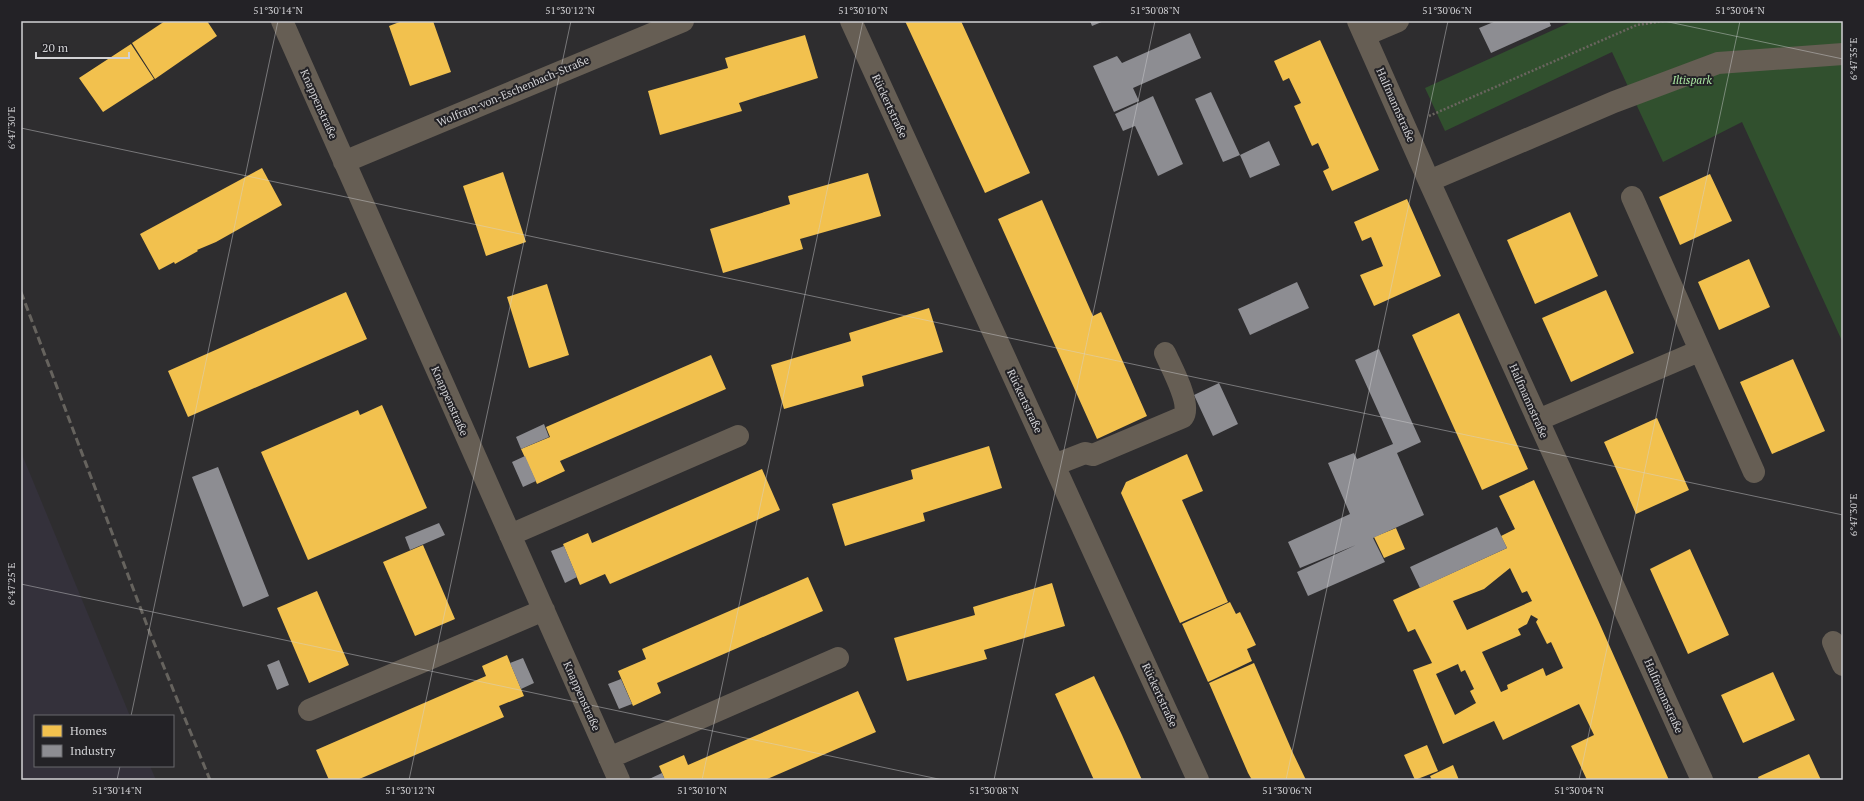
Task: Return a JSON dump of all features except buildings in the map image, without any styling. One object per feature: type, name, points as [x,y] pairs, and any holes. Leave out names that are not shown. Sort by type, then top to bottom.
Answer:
[{"type":"street","name":"Knappenstraße","points":[[282,21],[619,780]]},
{"type":"street","name":"Wolfram-von-Eschenbach-Straße","points":[[344,162],[683,21]]},
{"type":"street","name":"Rückertstraße","points":[[851,21],[1198,780]]},
{"type":"street","points":[[1362,28],[1398,21]]},
{"type":"street","name":"Halfmannstraße","points":[[1362,28],[1429,181],[1702,780]]},
{"type":"street","points":[[1429,181],[1614,102],[1718,63],[1843,54]]},
{"type":"street","points":[[1632,197],[1699,351],[1754,472]]},
{"type":"street","points":[[1538,420],[1699,351]]},
{"type":"street","points":[[1054,465],[1085,453],[1093,454],[1183,417],[1186,413],[1186,403],[1165,354]]},
{"type":"street","points":[[510,535],[738,436]]},
{"type":"street","points":[[309,710],[544,610]]},
{"type":"street","points":[[1833,642],[1843,665]]},
{"type":"street","points":[[610,758],[838,658]]},
{"type":"path","points":[[1406,127],[1637,25],[1664,21]]},
{"type":"shaded area","points":[[21,452],[130,715],[34,715],[34,767],[150,767],[156,780],[21,780]]},
{"type":"green space","name":"Iltispark","points":[[1573,21],[1843,21],[1843,343],[1742,122],[1663,162],[1612,52],[1445,131],[1425,88]]},
{"type":"railway","points":[[21,292],[148,628],[210,780]]}]
